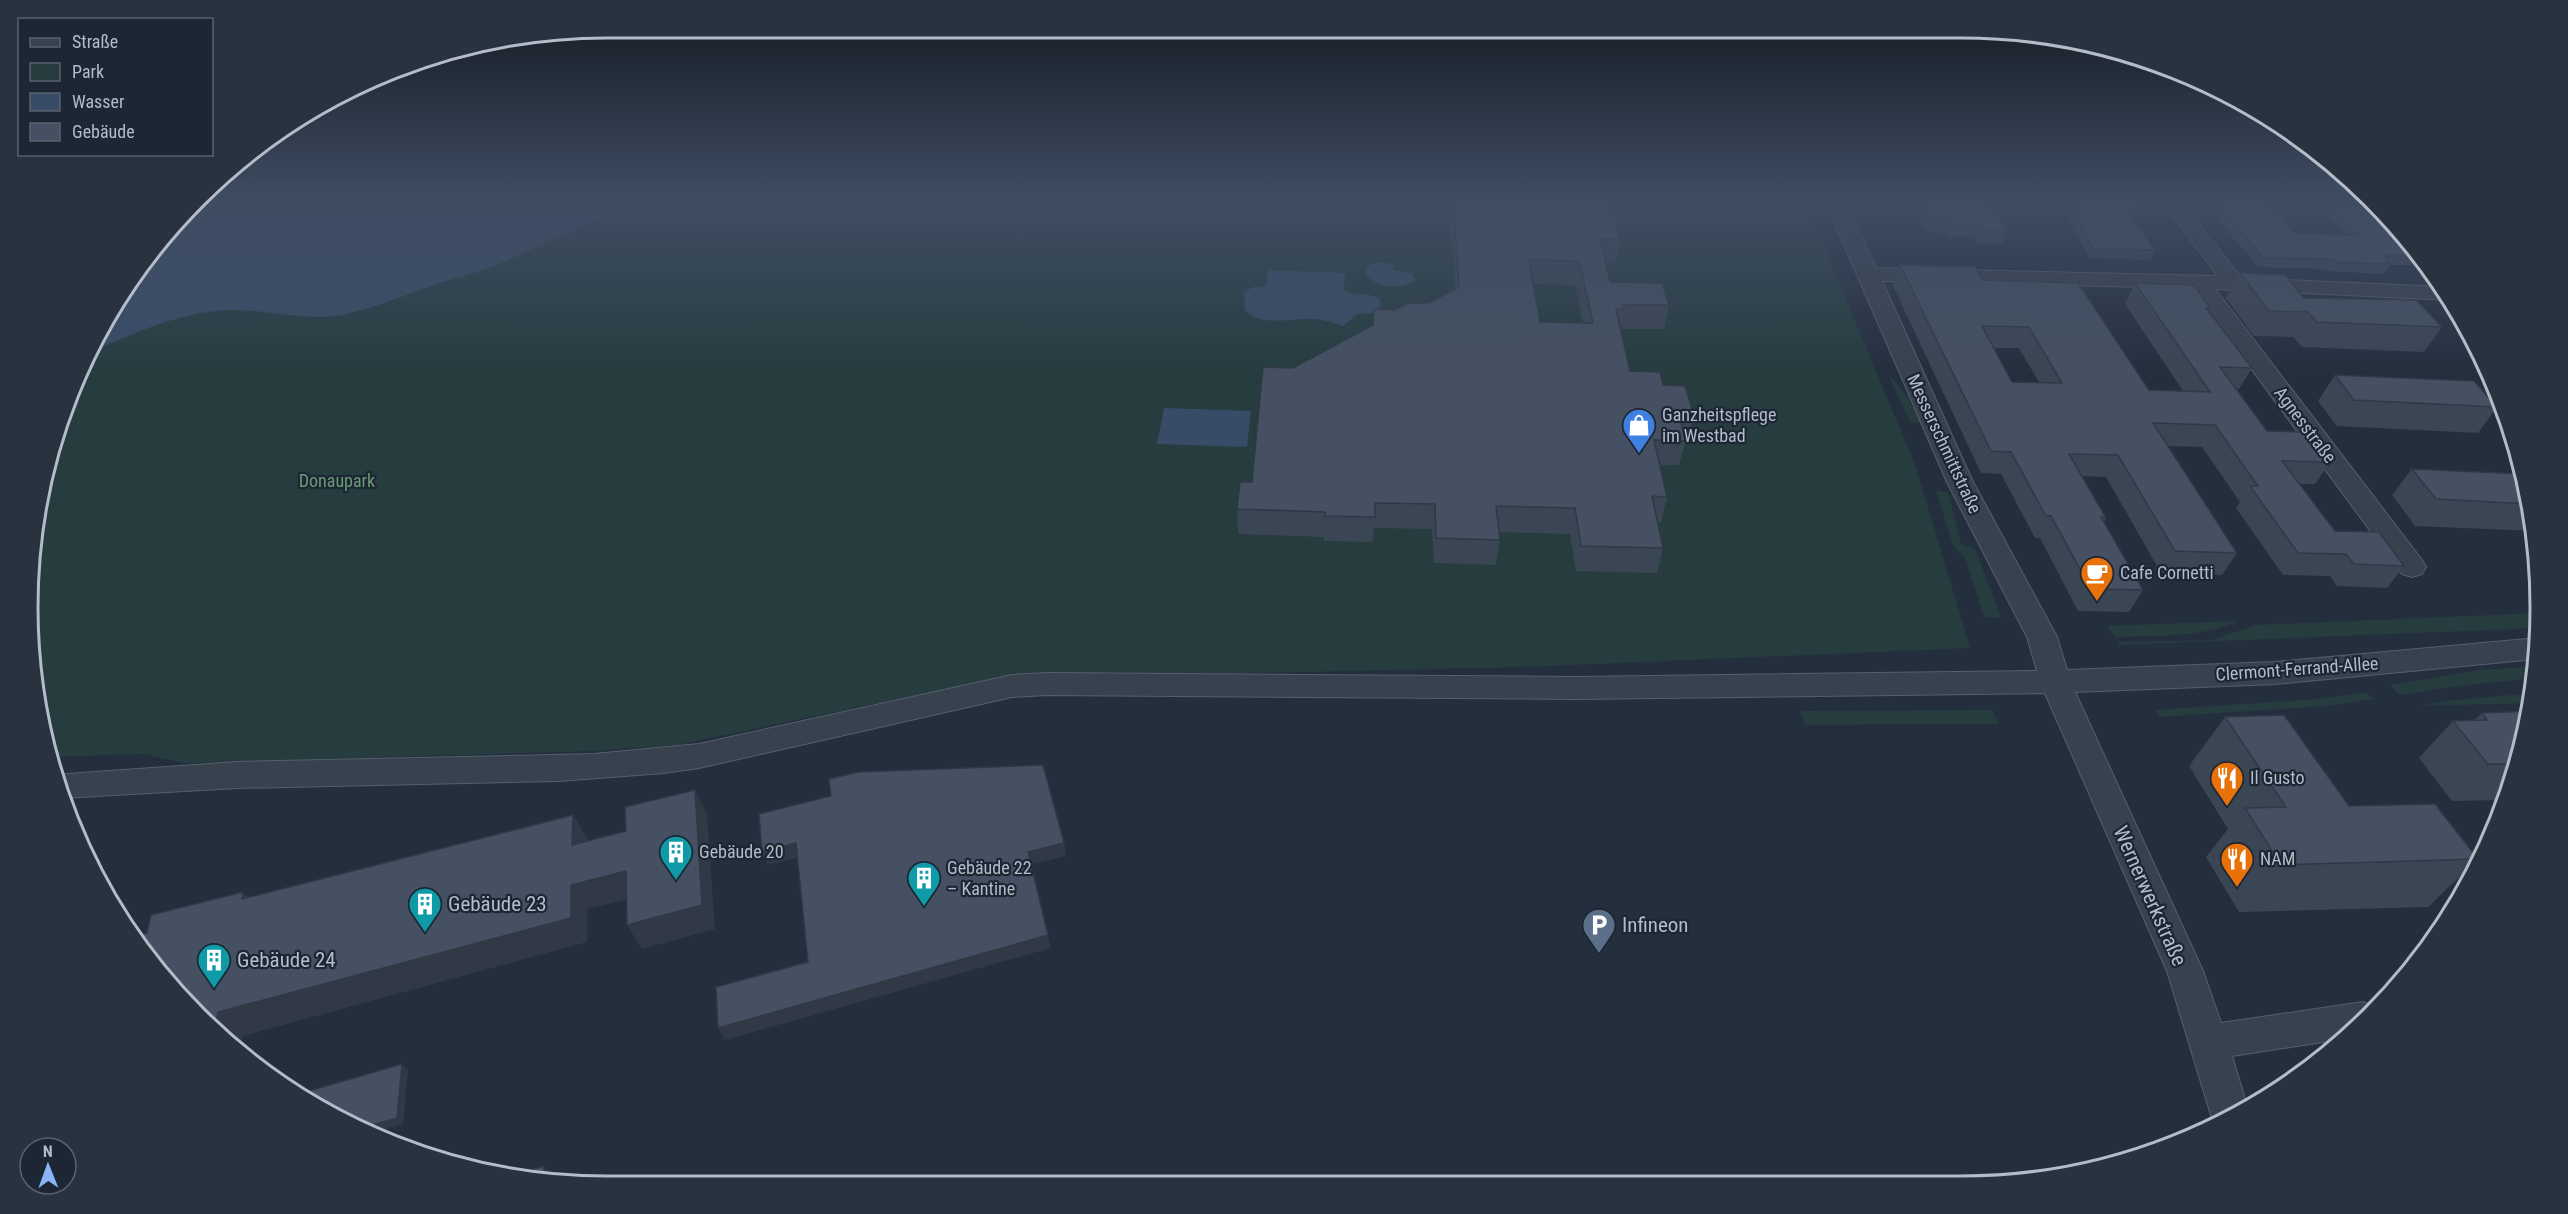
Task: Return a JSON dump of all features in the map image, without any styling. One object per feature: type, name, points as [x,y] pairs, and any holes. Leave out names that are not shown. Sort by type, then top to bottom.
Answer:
[{"type":"street","name":"Messerschmittstraße","points":[[1860,260],[1960,482],[2042,637],[2055,682]]},
{"type":"street","points":[[2216,260],[2235,284]]},
{"type":"street","points":[[1866,274],[2198,282],[2437,293]]},
{"type":"street","name":"Agnesstraße","points":[[2198,282],[2412,567]]},
{"type":"street","name":"Clermont-Ferrand-Allee","points":[[67,785],[264,773],[580,768],[649,764],[699,756],[1012,686],[1576,688],[2055,682],[2275,674],[2529,649]]},
{"type":"street","name":"Wernerwerkstraße","points":[[2055,682],[2184,971],[2209,1042],[2228,1110]]},
{"type":"street","points":[[2209,1042],[2352,1021]]},
{"type":"green space","name":"Donaupark","points":[[155,260],[1830,260],[1916,467],[1970,648],[1525,667],[1262,673],[1024,673],[677,745],[593,751],[184,763],[143,754],[58,757],[42,681],[38,607],[42,533],[48,496],[68,424],[96,355],[133,291]]},
{"type":"green space","points":[[1887,372],[1907,396],[1921,423],[1910,422]]},
{"type":"green space","points":[[1936,491],[1948,492],[1961,544],[1975,548],[2001,618],[1984,617],[1966,560],[1952,543]]},
{"type":"green space","points":[[2530,613],[2529,628],[2119,645],[2118,642],[2212,640],[2255,625]]},
{"type":"green space","points":[[2238,621],[2208,631],[2162,636],[2115,637],[2107,626]]},
{"type":"green space","points":[[2527,667],[2526,679],[2400,695],[2390,685],[2480,670]]},
{"type":"green space","points":[[2366,692],[2374,699],[2326,706],[2159,717],[2155,710],[2318,699]]},
{"type":"green space","points":[[2524,694],[2522,703],[2420,706],[2446,701]]},
{"type":"green space","points":[[1992,710],[1999,724],[1805,725],[1800,711]]},
{"type":"water","points":[[155,260],[508,260],[487,269],[342,315],[314,317],[228,310],[174,319],[100,347],[133,291]]},
{"type":"water","points":[[1379,262],[1395,264],[1393,270],[1411,273],[1416,279],[1411,283],[1398,286],[1377,283],[1367,276],[1366,269],[1371,264]]},
{"type":"water","points":[[1268,270],[1345,273],[1344,290],[1353,294],[1376,297],[1380,300],[1381,307],[1372,313],[1357,314],[1343,326],[1315,319],[1275,321],[1258,318],[1244,309],[1243,293],[1253,287],[1266,286]]},
{"type":"water","points":[[1164,408],[1251,411],[1247,447],[1157,444]]},
{"type":"building","points":[[1457,260],[1605,260],[1610,282],[1662,283],[1669,305],[1623,305],[1624,309],[1616,309],[1630,371],[1660,372],[1663,385],[1685,386],[1694,416],[1679,415],[1686,441],[1654,440],[1667,497],[1652,496],[1663,548],[1581,546],[1575,508],[1496,506],[1500,540],[1436,538],[1435,504],[1375,503],[1375,517],[1325,516],[1325,512],[1237,509],[1240,482],[1252,482],[1263,367],[1293,368],[1373,325],[1374,309],[1394,310],[1408,303],[1429,303],[1459,287]],"holes":[[[1529,260],[1579,261],[1593,323],[1540,322]]]},
{"type":"building","points":[[2332,260],[2386,260],[2390,264],[2334,262]]},
{"type":"building","points":[[1900,265],[1975,267],[1983,280],[2078,283],[2149,390],[2210,392],[2135,283],[2194,285],[2210,308],[2206,308],[2252,368],[2220,367],[2267,431],[2306,432],[2330,462],[2282,461],[2335,531],[2379,532],[2404,566],[2354,564],[2346,554],[2298,553],[2250,486],[2258,486],[2215,425],[2153,423],[2237,553],[2175,551],[2118,455],[2069,454],[2106,518],[2101,517],[2143,590],[2091,589],[2051,516],[2046,516],[2011,452],[1991,451]],"holes":[[[1982,326],[2029,327],[2062,383],[2012,382]]]},
{"type":"building","points":[[2240,273],[2285,275],[2304,298],[2416,300],[2442,327],[2317,322],[2308,312],[2269,311]]},
{"type":"building","points":[[2335,375],[2474,381],[2491,401],[2494,407],[2354,400]]},
{"type":"building","points":[[2412,469],[2514,474],[2521,503],[2436,499]]},
{"type":"building","points":[[2521,711],[2508,764],[2488,764],[2453,721],[2487,720],[2482,713]]},
{"type":"building","points":[[2284,715],[2349,806],[2435,804],[2474,854],[2472,859],[2281,865],[2245,808],[2286,807],[2225,717]]},
{"type":"building","name":"Gebäude 22 – Kantine","points":[[1043,765],[1064,843],[1028,852],[1048,935],[718,1028],[716,987],[808,962],[796,843],[762,852],[759,814],[831,796],[829,779],[859,772]]},
{"type":"building","points":[[695,790],[702,905],[627,925],[626,871],[571,885],[571,918],[218,1012],[216,1021],[179,982],[141,934],[147,933],[151,915],[243,892],[242,899],[573,815],[572,845],[626,831],[625,807]]},
{"type":"building","points":[[402,1064],[397,1118],[372,1125],[308,1091]]},
{"type":"building","points":[[544,1166],[544,1173],[527,1171]]},
{"type":"place","name":"Ganzheitspflege im Westbad","points":[[1639,454]]},
{"type":"place","name":"Cafe Cornetti","points":[[2097,602]]},
{"type":"place","name":"Il Gusto","points":[[2227,807]]},
{"type":"place","name":"Gebäude 20","points":[[676,881]]},
{"type":"place","name":"NAM","points":[[2237,888]]},
{"type":"place","name":"Gebäude 22 – Kantine","points":[[924,907]]},
{"type":"place","name":"Gebäude 23","points":[[425,933]]},
{"type":"place","name":"Infineon","points":[[1599,954]]},
{"type":"place","name":"Gebäude 24","points":[[214,989]]}]
